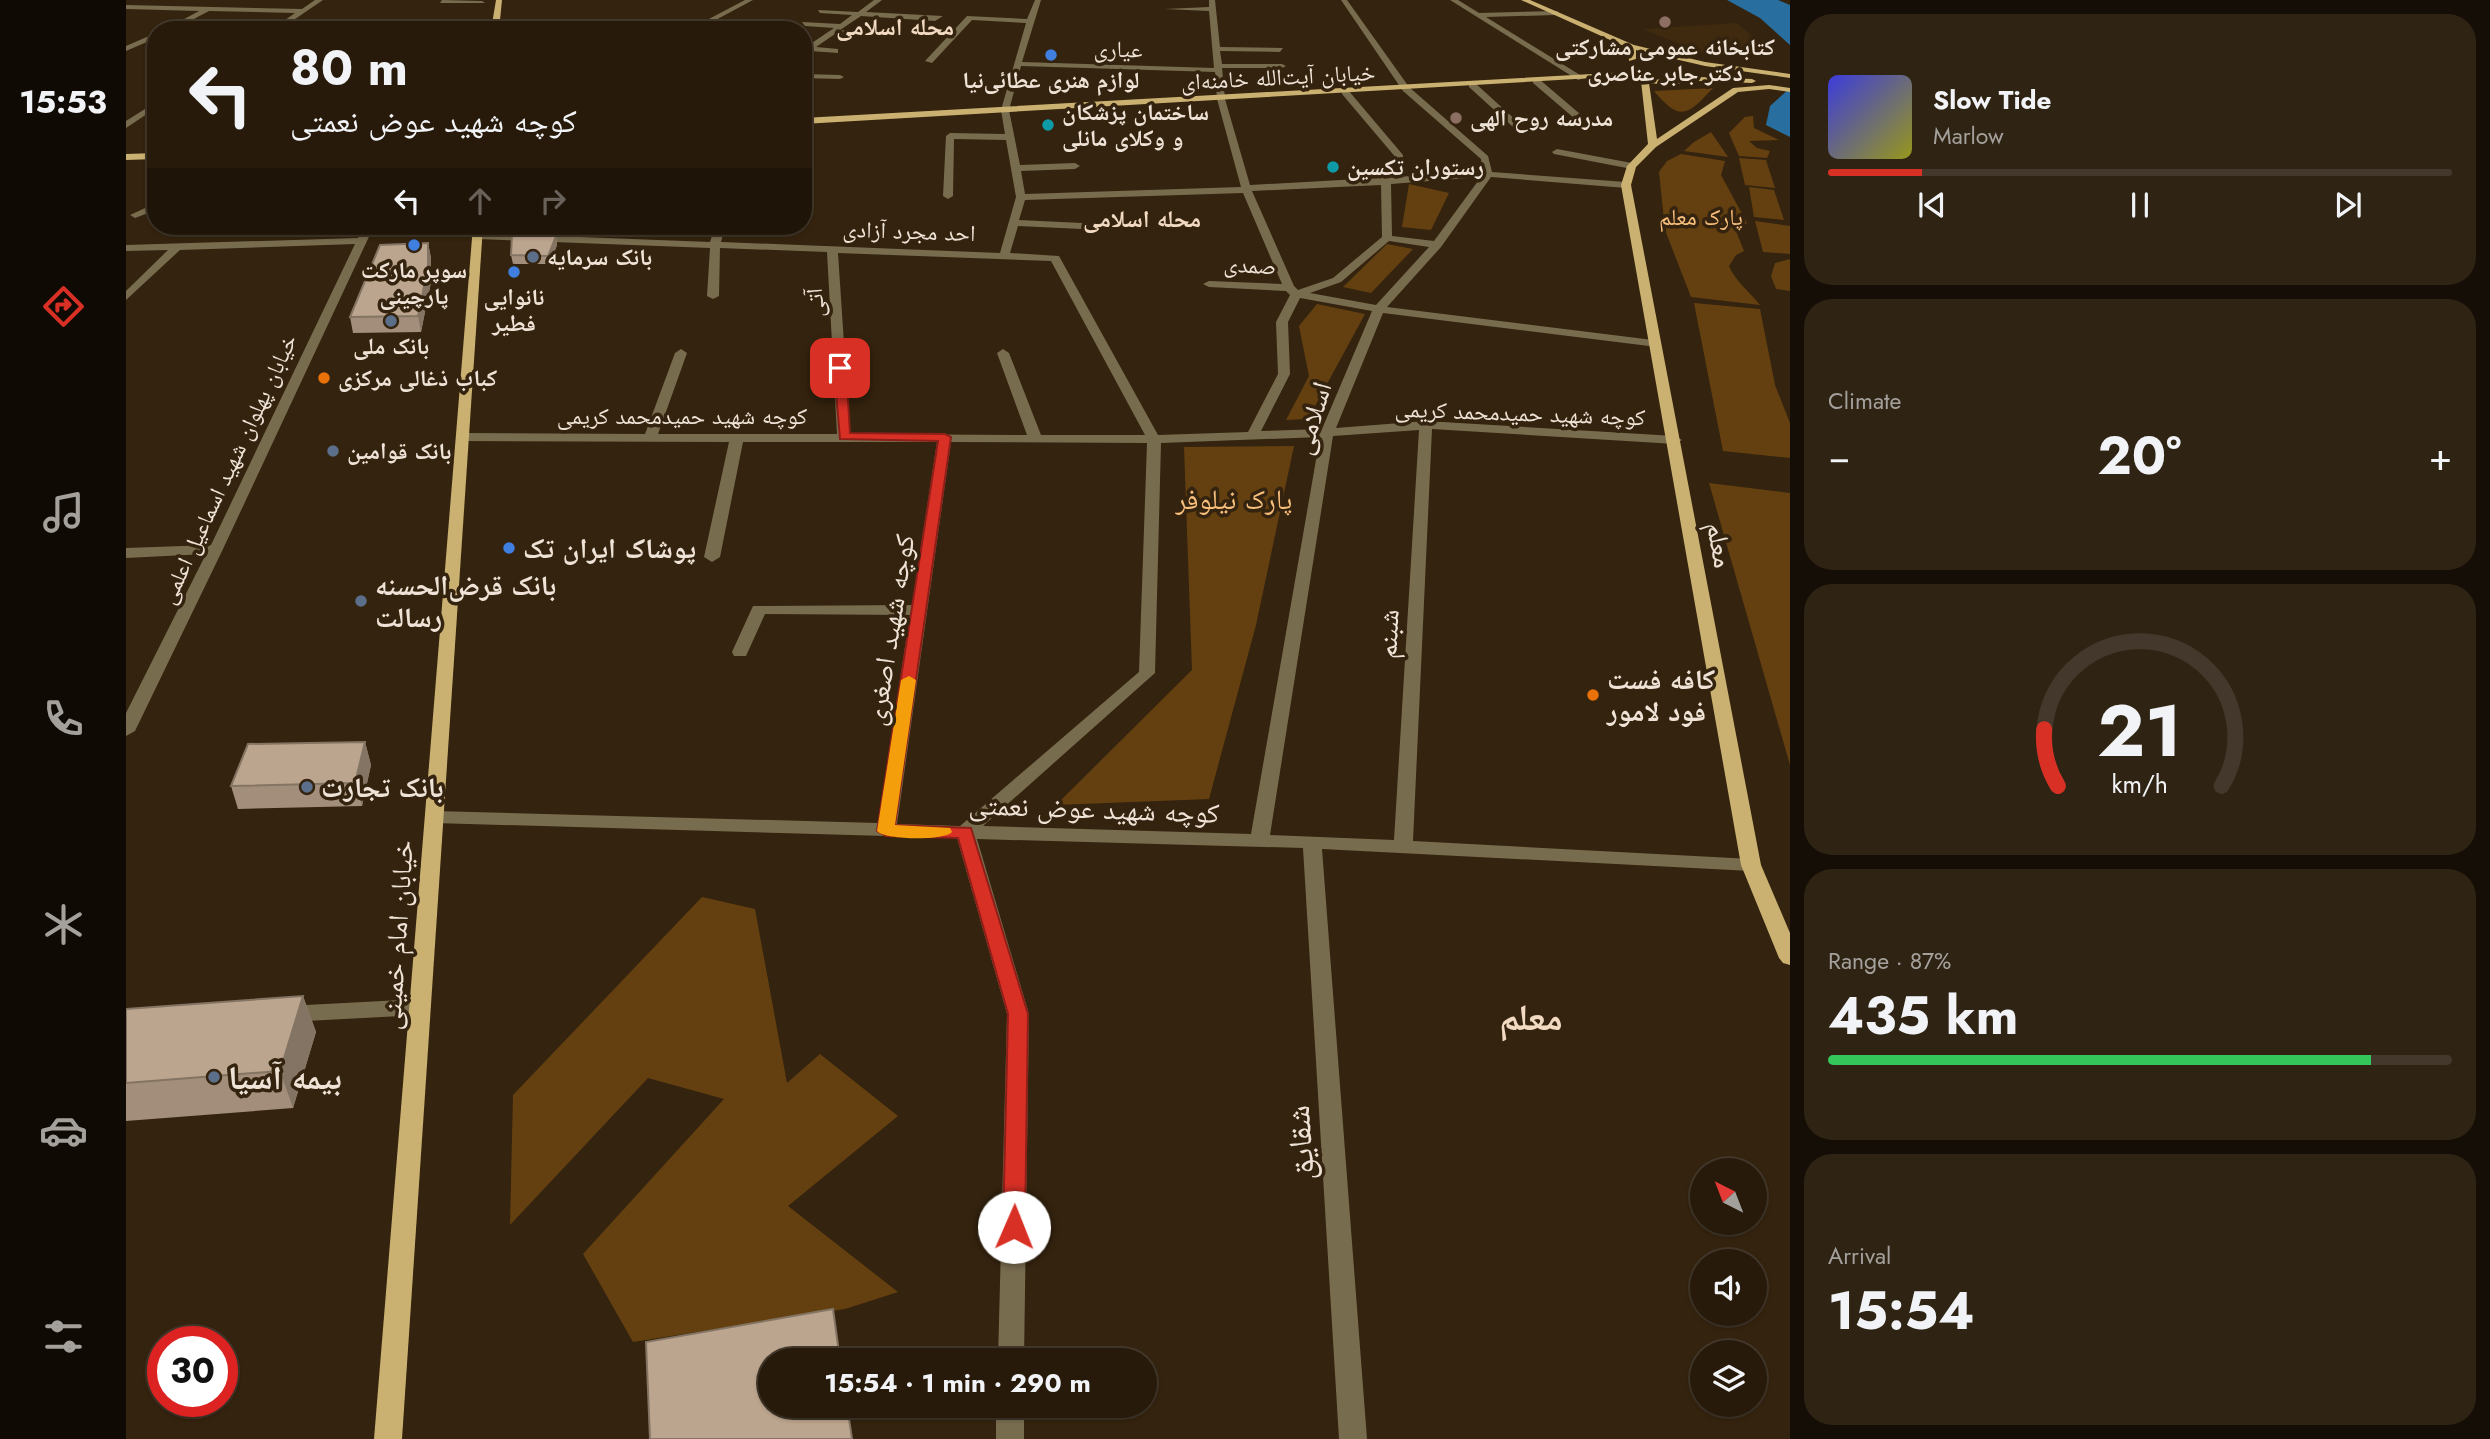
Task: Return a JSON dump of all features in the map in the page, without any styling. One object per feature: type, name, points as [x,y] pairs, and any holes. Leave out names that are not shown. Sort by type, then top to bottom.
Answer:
[{"type":"main road","points":[[1524,0],[1632,47],[1783,82]]},
{"type":"main road","points":[[482,3],[499,1],[496,21]]},
{"type":"main road","points":[[1632,47],[1633,68],[1645,80],[1653,145]]},
{"type":"main road","points":[[1661,64],[1783,82]]},
{"type":"main road","points":[[1684,67],[1700,73],[1702,76],[1699,79]]},
{"type":"main road","name":"خیابان آیت‌الله خامنه‌ای","points":[[812,121],[1536,81],[1581,78],[1633,68]]},
{"type":"main road","points":[[1645,80],[1682,83],[1699,79],[1783,82]]},
{"type":"main road","name":"معلم","points":[[1783,82],[1736,90],[1653,145],[1632,166],[1626,185],[1653,344],[1675,440],[1751,865],[1790,958]]},
{"type":"main road","points":[[126,157],[147,156]]},
{"type":"main road","name":"خیابان امام خمینی","points":[[388,1439],[478,235]]},
{"type":"street","points":[[130,7],[150,0]]},
{"type":"street","points":[[288,21],[320,0]]},
{"type":"street","points":[[709,21],[750,0]]},
{"type":"street","points":[[812,47],[879,0]]},
{"type":"street","points":[[1011,1348],[1018,1014],[965,832],[1147,673],[1154,439],[1055,258],[1004,256],[1021,197],[1005,110],[1038,0]]},
{"type":"street","points":[[1344,0],[1406,89],[1485,158],[1488,174]]},
{"type":"street","points":[[1453,0],[1581,78]]},
{"type":"street","points":[[442,2],[482,3]]},
{"type":"street","points":[[1169,9],[1213,5],[1221,99],[1247,189],[1293,291],[1282,323],[1284,374],[1252,436]]},
{"type":"street","points":[[130,7],[304,11]]},
{"type":"street","points":[[185,21],[210,9]]},
{"type":"street","points":[[820,11],[935,19],[939,16]]},
{"type":"street","points":[[1475,15],[1555,13]]},
{"type":"street","points":[[929,61],[970,18],[1030,21]]},
{"type":"street","points":[[812,24],[843,26]]},
{"type":"street","points":[[834,32],[866,35]]},
{"type":"street","points":[[126,50],[147,40]]},
{"type":"street","points":[[1217,49],[1280,50]]},
{"type":"street","points":[[812,51],[835,51]]},
{"type":"street","name":"عیاری","points":[[1018,64],[1217,68],[1282,66]]},
{"type":"street","points":[[812,77],[837,81],[812,83]]},
{"type":"street","points":[[1536,81],[1584,122]]},
{"type":"street","points":[[1472,85],[1516,125]]},
{"type":"street","points":[[1345,92],[1400,157]]},
{"type":"street","points":[[126,125],[147,109]]},
{"type":"street","points":[[126,111],[144,111]]},
{"type":"street","points":[[948,196],[950,136],[1010,137]]},
{"type":"street","points":[[1557,152],[1632,166]]},
{"type":"street","points":[[1016,167],[1075,166]]},
{"type":"street","points":[[1021,197],[1247,189],[1488,174],[1626,185]]},
{"type":"street","name":"اسلامی","points":[[1259,842],[1327,433],[1379,309],[1437,245],[1488,174]]},
{"type":"street","points":[[1386,182],[1387,238]]},
{"type":"street","points":[[135,215],[147,210]]},
{"type":"street","points":[[1014,223],[1082,226]]},
{"type":"street","name":"خیابان پهلوان شهید اسماعیل اعلمی","points":[[126,731],[216,549],[364,235]]},
{"type":"street","name":"احد مجرد آزادی","points":[[551,235],[1004,256]]},
{"type":"street","points":[[713,296],[718,235]]},
{"type":"street","points":[[1293,291],[1337,280],[1387,238],[1437,245]]},
{"type":"street","points":[[126,248],[361,241]]},
{"type":"street","points":[[126,297],[178,246]]},
{"type":"street","name":"آتی","points":[[832,249],[844,437]]},
{"type":"street","name":"صمدی","points":[[1209,284],[1293,291]]},
{"type":"street","points":[[1293,291],[1379,309],[1653,344]]},
{"type":"street","points":[[650,437],[681,353]]},
{"type":"street","points":[[1003,353],[1035,437]]},
{"type":"street","name":"کوچه شهید حمیدمحمد کریمی","points":[[463,437],[1154,439],[1327,433],[1426,425],[1675,440]]},
{"type":"street","name":"شبنم","points":[[1403,846],[1426,425]]},
{"type":"street","points":[[712,557],[737,436]]},
{"type":"street","name":"کوچه شهید اصغری","points":[[886,831],[945,437]]},
{"type":"street","points":[[126,553],[216,549]]},
{"type":"street","points":[[740,652],[759,609],[919,610]]},
{"type":"street","name":"کوچه شهید عوض نعمتی","points":[[434,817],[1312,842],[1751,865]]},
{"type":"street","name":"شقایق","points":[[1312,842],[1353,1439]]},
{"type":"street","points":[[260,1015],[420,1007]]},
{"type":"street","points":[[1010,1418],[1010,1439]]},
{"type":"shaded area","points":[[1737,23],[1767,50],[1699,52],[1643,29]]},
{"type":"green space","points":[[1713,88],[1696,105],[1684,112],[1671,108],[1654,91]]},
{"type":"green space","name":"پارک معلم","points":[[1753,116],[1754,128],[1779,140],[1749,141],[1757,148],[1770,151],[1767,158],[1739,156],[1729,133],[1745,117]]},
{"type":"green space","name":"پارک معلم","points":[[1711,132],[1728,157],[1684,151],[1694,142]]},
{"type":"green space","name":"پارک معلم","points":[[1681,154],[1725,161],[1721,175],[1747,223],[1736,231],[1744,251],[1736,255],[1729,266],[1739,282],[1760,305],[1691,297],[1665,230],[1659,172],[1667,161]]},
{"type":"green space","name":"پارک معلم","points":[[1739,158],[1766,160],[1775,188],[1745,185]]},
{"type":"green space","points":[[1409,184],[1449,193],[1431,230],[1402,227]]},
{"type":"green space","name":"پارک معلم","points":[[1749,187],[1774,190],[1784,220],[1754,217]]},
{"type":"green space","name":"پارک معلم","points":[[1755,221],[1790,226],[1790,254],[1763,252]]},
{"type":"green space","points":[[1387,244],[1413,249],[1371,293],[1343,287]]},
{"type":"green space","name":"پارک معلم","points":[[1790,259],[1790,291],[1776,289],[1771,276],[1775,263]]},
{"type":"green space","name":"پارک معلم","points":[[1694,303],[1760,309],[1775,385],[1790,423],[1790,458],[1723,451]]},
{"type":"green space","name":"پارک نیلوفر","points":[[1317,304],[1365,314],[1308,419],[1286,420],[1309,376],[1299,326]]},
{"type":"green space","name":"پارک نیلوفر","points":[[1294,446],[1256,625],[1209,799],[1056,805],[1192,670],[1184,447]]},
{"type":"green space","points":[[1709,483],[1790,493],[1790,765]]},
{"type":"green space","points":[[702,897],[755,909],[787,1083],[820,1054],[898,1116],[788,1206],[898,1292],[845,1309],[633,1342],[583,1254],[724,1099],[648,1078],[510,1225],[513,1095]]},
{"type":"water","points":[[1727,0],[1778,0],[1790,5],[1790,45],[1760,18]]},
{"type":"water","points":[[1790,88],[1790,137],[1766,125],[1770,106]]},
{"type":"building","points":[[512,235],[556,236],[548,256],[511,255]]},
{"type":"building","points":[[428,243],[428,267],[418,316],[350,317],[380,245]]},
{"type":"building","points":[[365,742],[355,783],[231,786],[248,744]]},
{"type":"building","points":[[303,996],[280,1071],[126,1083],[126,1009]]},
{"type":"building","points":[[833,1309],[838,1348],[758,1348],[758,1418],[849,1418],[852,1439],[650,1439],[646,1342]]},
{"type":"slow traffic","points":[[909,680],[886,831],[944,832]]},
{"type":"place","name":"کتابخانه عمومی مشارکتی دکتر جابر عناصری","points":[[1665,22]]},
{"type":"place","name":"لوازم هنری عطائی‌نیا","points":[[1051,55]]},
{"type":"place","name":"مدرسه روح الهی","points":[[1456,118]]},
{"type":"place","name":"ساختمان پزشکان و وکلای مانلی","points":[[1048,125]]},
{"type":"place","name":"رستوران تکسین","points":[[1333,167]]},
{"type":"place","name":"سوپر مارکت پارچینی","points":[[414,245]]},
{"type":"place","name":"بانک سرمایه","points":[[533,257]]},
{"type":"place","name":"نانوایی فطیر","points":[[514,272]]},
{"type":"place","name":"بانک ملی","points":[[391,321]]},
{"type":"place","name":"کباب ذغالی مرکزی","points":[[324,378]]},
{"type":"place","name":"بانک قوامین","points":[[333,451]]},
{"type":"place","name":"پوشاک ایران تک","points":[[509,548]]},
{"type":"place","name":"بانک قرض‌الحسنه رسالت","points":[[361,601]]},
{"type":"place","name":"کافه فست فود لامور","points":[[1593,695]]},
{"type":"place","name":"بانک تجارت","points":[[307,787]]},
{"type":"place","name":"بیمه آسیا","points":[[214,1077]]},
{"type":"district","name":"محله اسلامی","points":[[895,26]]},
{"type":"district","name":"محله اسلامی","points":[[1142,218]]},
{"type":"district","name":"معلم","points":[[1531,1017]]},
{"type":"route","points":[[840,368],[844,437],[945,437],[886,831],[965,832],[1018,1014],[1014,1227]]}]
